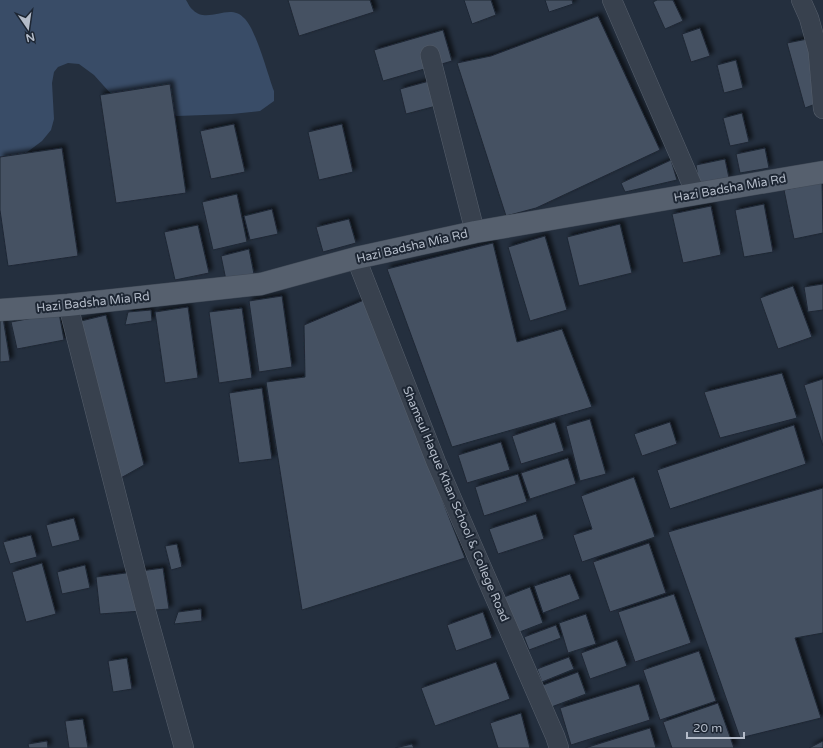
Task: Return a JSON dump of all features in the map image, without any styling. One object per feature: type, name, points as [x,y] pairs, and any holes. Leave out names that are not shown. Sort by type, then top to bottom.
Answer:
[{"type":"main road","name":"Hazi Badsha Mia Rd","points":[[0,310],[68,305],[261,284],[356,258],[476,232],[823,172]]},
{"type":"street","points":[[612,0],[696,194]]},
{"type":"street","points":[[801,0],[809,18],[818,51],[823,109]]},
{"type":"street","points":[[430,55],[476,232]]},
{"type":"street","name":"Shamsul Haque Khan School & College Road","points":[[356,258],[436,462],[559,748]]},
{"type":"street","points":[[68,305],[146,611],[184,748]]},
{"type":"water","points":[[0,0],[186,0],[190,7],[199,14],[212,15],[232,12],[238,14],[244,18],[253,32],[274,91],[274,101],[260,111],[232,114],[177,116],[140,111],[112,95],[94,75],[79,64],[68,63],[58,67],[54,72],[52,83],[54,119],[51,130],[42,141],[26,153],[7,160],[0,160]]},
{"type":"building","points":[[288,0],[370,0],[374,12],[299,36]]},
{"type":"building","points":[[464,0],[491,0],[496,15],[472,24]]},
{"type":"building","points":[[545,0],[572,0],[573,4],[549,12]]},
{"type":"building","points":[[657,0],[673,0],[683,21],[665,29],[653,2]]},
{"type":"building","points":[[598,16],[660,150],[536,208],[506,216],[457,63],[491,56]]},
{"type":"building","points":[[700,28],[710,56],[691,62],[682,34]]},
{"type":"building","points":[[443,30],[452,61],[383,81],[374,50]]},
{"type":"building","points":[[823,36],[823,101],[805,108],[787,43]]},
{"type":"building","points":[[736,60],[743,88],[724,93],[717,65]]},
{"type":"building","points":[[433,80],[440,105],[406,114],[400,89]]},
{"type":"building","points":[[170,84],[186,193],[116,203],[100,95]]},
{"type":"building","points":[[742,113],[749,142],[730,146],[723,118]]},
{"type":"building","points":[[234,124],[245,172],[211,179],[200,131]]},
{"type":"building","points":[[342,124],[353,172],[319,180],[308,132]]},
{"type":"building","points":[[62,148],[78,256],[8,266],[0,210],[0,157]]},
{"type":"building","points":[[765,148],[769,168],[740,173],[736,154]]},
{"type":"building","points":[[725,159],[729,178],[699,184],[696,165]]},
{"type":"building","points":[[671,160],[677,180],[625,192],[621,183]]},
{"type":"building","points":[[822,182],[823,233],[794,239],[784,190]]},
{"type":"building","points":[[237,194],[247,242],[213,250],[202,202]]},
{"type":"building","points":[[764,204],[773,252],[744,257],[735,210]]},
{"type":"building","points":[[711,206],[721,255],[683,263],[672,214]]},
{"type":"building","points":[[272,209],[278,234],[250,240],[244,216]]},
{"type":"building","points":[[349,219],[356,243],[323,252],[316,227]]},
{"type":"building","points":[[620,224],[632,273],[579,286],[567,237]]},
{"type":"building","points":[[198,225],[209,273],[175,280],[164,232]]},
{"type":"building","points":[[545,236],[567,310],[530,321],[508,247]]},
{"type":"building","points":[[493,243],[517,342],[562,329],[592,407],[452,447],[387,269]]},
{"type":"building","points":[[249,249],[254,274],[226,280],[221,256]]},
{"type":"building","points":[[823,284],[823,310],[808,312],[804,287]]},
{"type":"building","points":[[793,286],[812,337],[778,349],[760,298]]},
{"type":"building","points":[[282,296],[292,367],[259,372],[249,301]]},
{"type":"building","points":[[364,300],[465,558],[302,610],[266,382],[305,377],[304,325]]},
{"type":"building","points":[[188,307],[198,378],[165,383],[155,312]]},
{"type":"building","points":[[242,308],[252,378],[219,383],[209,312]]},
{"type":"building","points":[[151,310],[152,321],[125,325],[128,312]]},
{"type":"building","points":[[59,313],[64,340],[17,349],[11,322]]},
{"type":"building","points":[[106,315],[144,465],[119,479],[77,322]]},
{"type":"building","points":[[3,318],[10,361],[0,362],[0,319]]},
{"type":"building","points":[[782,373],[797,418],[720,438],[704,392]]},
{"type":"building","points":[[823,379],[823,446],[804,385]]},
{"type":"building","points":[[262,388],[272,459],[239,463],[229,393]]},
{"type":"building","points":[[590,419],[606,474],[580,481],[566,426]]},
{"type":"building","points":[[555,422],[564,451],[521,464],[512,436]]},
{"type":"building","points":[[670,422],[677,444],[642,456],[634,434]]},
{"type":"building","points":[[794,425],[806,464],[670,509],[657,470]]},
{"type":"building","points":[[501,442],[510,470],[467,483],[458,455]]},
{"type":"building","points":[[568,458],[576,484],[530,499],[521,473]]},
{"type":"building","points":[[518,474],[527,502],[484,516],[475,487]]},
{"type":"building","points":[[634,477],[655,537],[582,562],[573,535],[592,529],[581,496]]},
{"type":"building","points":[[823,488],[823,633],[795,638],[821,718],[740,738],[668,532]]},
{"type":"building","points":[[536,514],[544,539],[498,554],[489,529]]},
{"type":"building","points":[[74,518],[80,540],[52,547],[46,525]]},
{"type":"building","points":[[31,535],[37,557],[10,564],[3,542]]},
{"type":"building","points":[[649,543],[666,593],[610,612],[593,562]]},
{"type":"building","points":[[177,544],[182,567],[171,570],[165,546]]},
{"type":"building","points":[[42,563],[56,614],[26,622],[12,572]]},
{"type":"building","points":[[85,565],[90,588],[62,594],[57,572]]},
{"type":"building","points":[[163,568],[169,609],[100,614],[96,577]]},
{"type":"building","points":[[570,574],[580,599],[543,613],[534,586]]},
{"type":"building","points":[[530,587],[543,623],[517,633],[504,597]]},
{"type":"building","points":[[674,594],[691,643],[635,662],[618,612]]},
{"type":"building","points":[[201,609],[202,621],[174,624],[178,612]]},
{"type":"building","points":[[483,612],[492,638],[456,651],[447,625]]},
{"type":"building","points":[[586,614],[596,644],[568,653],[559,623]]},
{"type":"building","points":[[556,625],[561,638],[529,650],[524,637]]},
{"type":"building","points":[[617,640],[627,666],[590,679],[581,653]]},
{"type":"building","points":[[699,651],[716,701],[660,720],[643,670]]},
{"type":"building","points":[[569,657],[574,669],[542,682],[537,669]]},
{"type":"building","points":[[127,658],[132,689],[113,692],[108,661]]},
{"type":"building","points":[[496,662],[510,699],[435,726],[421,688]]},
{"type":"building","points":[[578,672],[586,694],[546,709],[538,687]]},
{"type":"building","points":[[639,684],[650,720],[571,745],[560,708]]},
{"type":"building","points":[[718,703],[734,748],[672,748],[663,722]]},
{"type":"building","points":[[521,713],[530,748],[498,748],[490,723]]},
{"type":"building","points":[[83,719],[88,748],[69,748],[65,721]]},
{"type":"building","points":[[650,728],[656,748],[585,748]]},
{"type":"building","points":[[47,741],[48,748],[29,748],[28,744]]},
{"type":"building","points":[[823,741],[823,748],[809,748]]},
{"type":"building","points":[[412,744],[414,748],[395,748]]}]
